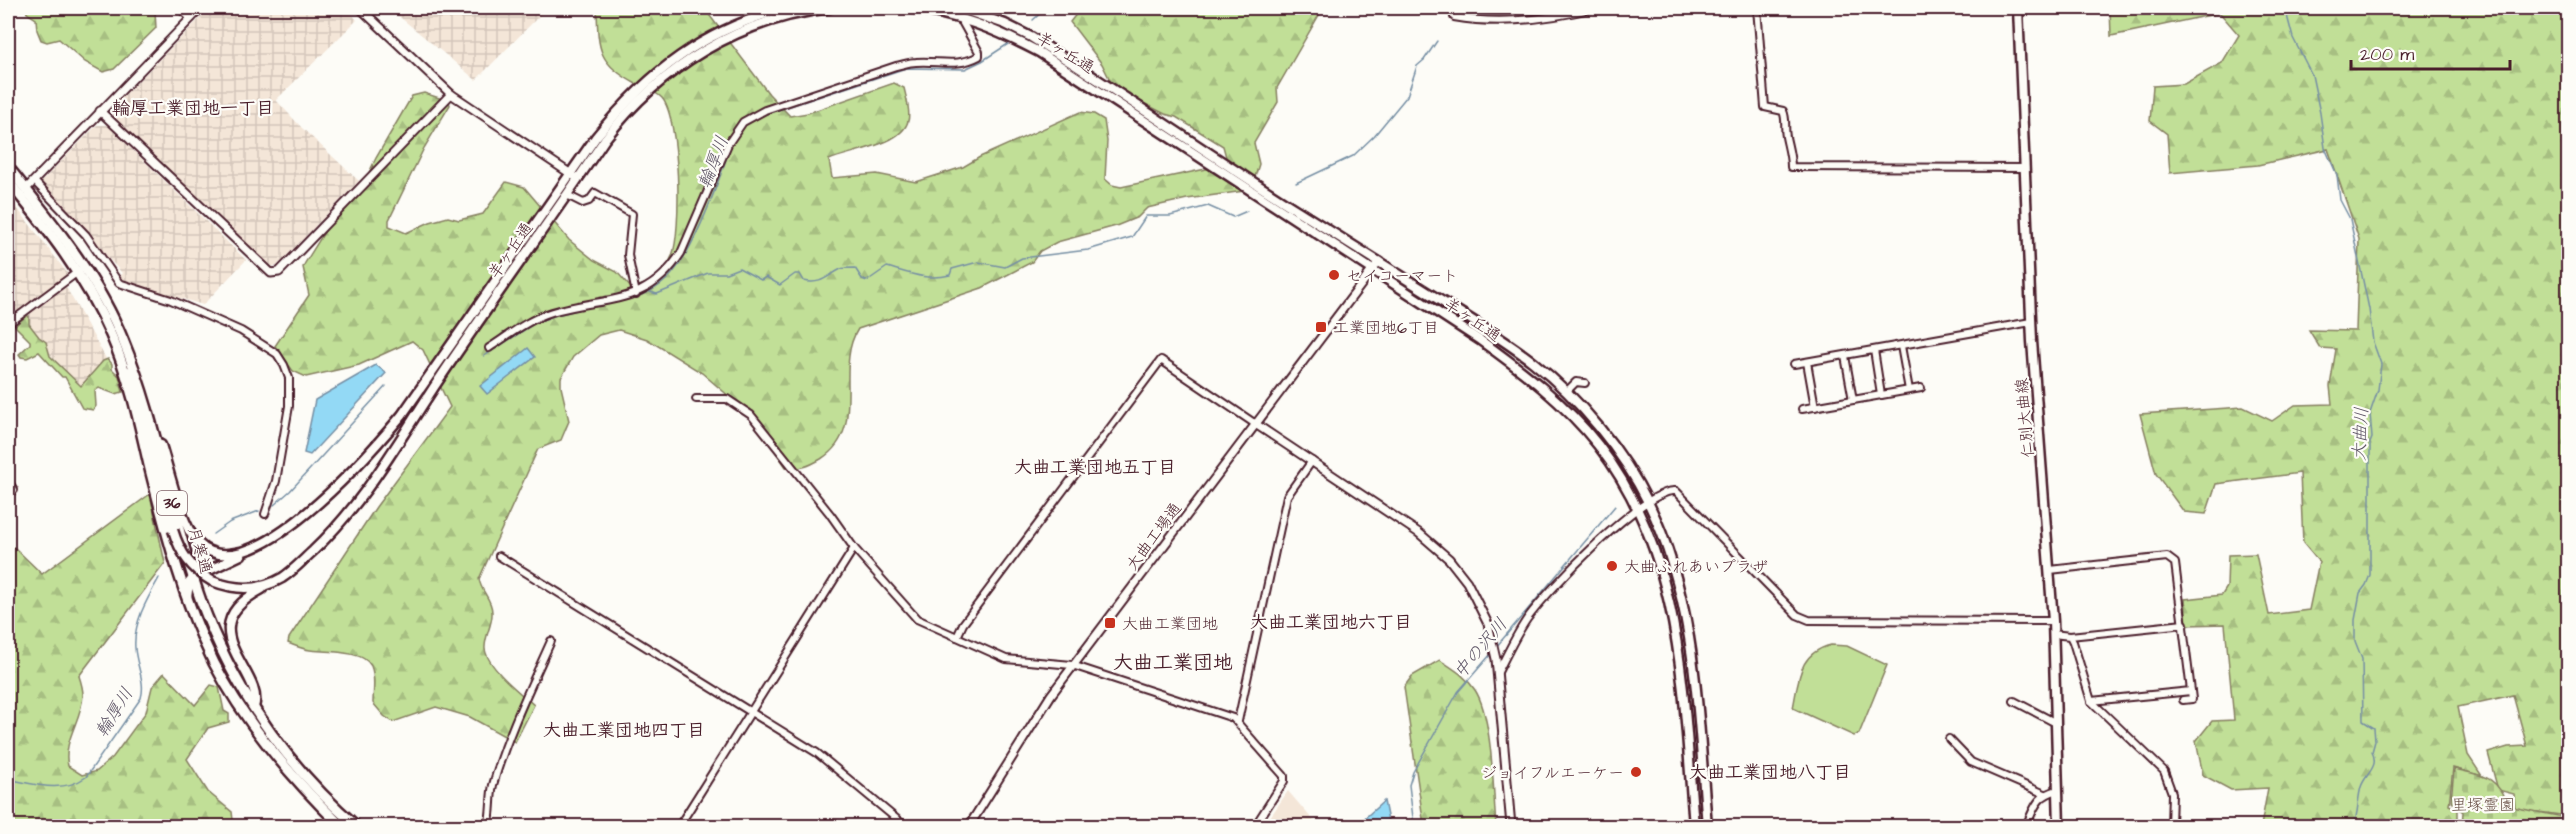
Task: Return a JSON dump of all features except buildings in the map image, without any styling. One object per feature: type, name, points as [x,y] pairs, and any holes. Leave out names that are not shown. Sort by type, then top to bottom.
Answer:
[{"type":"highway","name":"月寒通","points":[[8,166],[81,269],[122,337],[138,378],[194,578],[225,658],[271,735],[291,762],[356,826]]},
{"type":"highway","name":"月寒通","points":[[8,181],[81,269],[110,333],[128,382],[166,532],[187,598],[214,663],[248,719],[294,779],[341,826]]},
{"type":"main road","name":"羊ヶ丘通","points":[[194,578],[238,557],[305,514],[332,492],[373,450],[432,373],[570,174],[624,103],[670,62],[732,26],[786,8]]},
{"type":"main road","name":"羊ヶ丘通","points":[[254,707],[255,693],[234,651],[230,628],[239,606],[254,593],[290,572],[325,539],[377,478],[441,376],[605,139],[633,107],[666,75],[698,53],[757,25],[804,11],[830,8]]},
{"type":"main road","name":"羊ヶ丘通","points":[[909,8],[966,14],[1005,24],[1031,37],[1507,344],[1534,363],[1566,393],[1606,436],[1648,502],[1673,564],[1689,643],[1707,826]]},
{"type":"main road","name":"羊ヶ丘通","points":[[959,8],[989,27],[1039,51],[1480,340],[1543,388],[1598,446],[1638,510],[1653,545],[1673,614],[1694,826]]},
{"type":"main road","name":"仁別大曲線","points":[[2018,8],[2031,322],[2053,621],[2059,826]]},
{"type":"main road","name":"羊ヶ丘通","points":[[81,269],[104,311],[126,360],[179,547],[189,563],[212,581],[237,588],[260,587],[273,583]]},
{"type":"main road","name":"羊ヶ丘通","points":[[138,378],[192,536],[202,547],[215,552],[232,554],[253,547]]},
{"type":"main road","points":[[187,598],[189,583],[194,578]]},
{"type":"street","points":[[180,8],[191,18]]},
{"type":"street","points":[[26,189],[201,8]]},
{"type":"street","points":[[360,8],[451,93],[578,179]]},
{"type":"street","points":[[1454,16],[1493,20],[1546,16],[1594,8]]},
{"type":"street","points":[[1757,8],[1765,107],[1783,111],[1786,117],[1785,135],[1790,149],[1791,167],[2025,168]]},
{"type":"street","points":[[489,348],[523,325],[551,312],[636,294],[656,283],[665,276],[681,253],[728,144],[743,122],[765,110],[896,66],[916,62],[950,65],[972,60],[979,56],[979,52],[966,14]]},
{"type":"street","points":[[100,111],[271,273],[275,273],[279,272],[451,93]]},
{"type":"street","points":[[34,181],[86,235],[119,283],[171,300],[241,331],[277,354],[289,378],[289,406],[286,435],[276,481],[265,514]]},
{"type":"street","points":[[567,195],[583,203],[589,201],[595,193],[632,214],[628,255],[636,294]]},
{"type":"street","name":"大曲工場通","points":[[969,826],[1072,665],[1379,261]]},
{"type":"street","points":[[8,324],[81,269]]},
{"type":"street","points":[[1794,364],[2031,322]]},
{"type":"street","points":[[1901,346],[1909,390]]},
{"type":"street","points":[[1874,350],[1881,395]]},
{"type":"street","points":[[1845,356],[1853,400]]},
{"type":"street","points":[[957,637],[963,624],[1161,360],[1419,533],[1449,559],[1467,582],[1488,624],[1496,659],[1510,826]]},
{"type":"street","points":[[1807,362],[1815,407]]},
{"type":"street","points":[[1566,393],[1576,382],[1585,383]]},
{"type":"street","points":[[1802,409],[1921,388]]},
{"type":"street","points":[[696,399],[727,399],[751,415],[830,514],[854,548],[917,619],[1006,658],[1072,665],[1238,721],[1284,776],[1284,781],[1255,826]]},
{"type":"street","points":[[1238,721],[1287,496],[1312,461]]},
{"type":"street","points":[[8,481],[14,490]]},
{"type":"street","points":[[1498,672],[1527,619],[1577,561],[1648,502],[1669,490],[1676,491],[1797,615],[1809,620],[2053,621]]},
{"type":"street","points":[[679,826],[854,548]]},
{"type":"street","points":[[499,555],[817,753],[905,826]]},
{"type":"street","points":[[2050,570],[2167,557],[2175,563],[2192,699],[2183,700]]},
{"type":"street","points":[[2053,634],[2070,636],[2184,624]]},
{"type":"street","points":[[2070,636],[2091,701],[2164,771],[2172,794],[2171,826]]},
{"type":"street","points":[[488,826],[492,810],[493,788],[511,730],[551,641]]},
{"type":"street","points":[[2091,701],[2191,691]]},
{"type":"street","points":[[2014,701],[2056,723]]},
{"type":"street","points":[[1949,739],[1971,762],[2044,794]]},
{"type":"street","points":[[2026,826],[2038,800],[2044,794],[2058,790]]},
{"type":"shaded area","points":[[210,8],[346,8],[357,20],[276,100],[302,128],[359,181],[277,266],[269,266],[113,118],[113,107]]},
{"type":"shaded area","points":[[389,8],[547,8],[476,80]]},
{"type":"shaded area","points":[[97,125],[107,125],[246,260],[203,305],[120,280],[122,273],[40,183]]},
{"type":"shaded area","points":[[14,204],[68,274],[16,313],[8,303],[8,209]]},
{"type":"shaded area","points":[[66,287],[109,364],[82,392],[21,320]]},
{"type":"shaded area","points":[[1288,791],[1318,826],[1264,826]]},
{"type":"green space","points":[[26,8],[150,8],[155,11],[156,28],[114,69],[103,72],[85,62],[59,39],[47,42],[41,40],[36,19],[27,13]]},
{"type":"green space","points":[[597,8],[704,8],[769,94],[790,116],[808,113],[894,83],[904,88],[909,113],[904,129],[886,142],[829,160],[832,178],[877,174],[916,182],[963,167],[980,157],[1080,112],[1094,114],[1104,120],[1107,141],[1105,179],[1112,185],[1121,187],[1215,167],[1226,157],[1223,146],[1176,117],[1165,114],[1114,88],[1102,64],[1070,22],[1081,8],[1323,8],[1277,88],[1278,102],[1254,143],[1259,164],[1251,190],[1187,199],[1147,208],[1138,217],[1116,226],[1057,242],[1040,251],[1032,262],[982,288],[858,329],[851,345],[848,362],[847,415],[844,432],[835,446],[812,464],[800,468],[786,467],[758,426],[738,404],[702,373],[647,339],[619,330],[599,335],[573,357],[561,378],[569,421],[561,440],[538,449],[479,579],[492,607],[492,617],[485,644],[487,656],[505,680],[534,705],[515,742],[470,717],[436,707],[393,722],[384,716],[373,703],[373,675],[367,661],[353,654],[307,650],[288,643],[289,638],[376,507],[450,407],[423,350],[412,341],[359,365],[306,377],[293,371],[275,346],[309,295],[303,267],[305,263],[338,210],[358,196],[376,158],[412,96],[424,93],[449,101],[450,105],[424,148],[389,220],[389,226],[406,233],[448,217],[459,220],[483,214],[506,182],[524,187],[569,240],[594,260],[617,272],[631,288],[645,284],[661,274],[672,256],[677,224],[678,176],[673,128],[662,98],[625,77],[608,63],[603,55],[598,36]]},
{"type":"green space","points":[[2110,8],[2568,8],[2568,816],[2515,809],[2514,794],[2498,790],[2488,753],[2508,747],[2527,746],[2513,695],[2458,707],[2468,755],[2482,776],[2453,768],[2449,805],[2458,809],[2458,826],[2261,826],[2268,788],[2231,790],[2203,775],[2196,741],[2212,721],[2234,720],[2225,624],[2187,625],[2185,599],[2222,595],[2227,587],[2228,555],[2256,554],[2269,615],[2309,610],[2319,562],[2303,543],[2300,473],[2216,484],[2206,514],[2184,512],[2156,474],[2140,414],[2243,407],[2272,421],[2295,405],[2332,404],[2330,386],[2336,349],[2320,348],[2309,330],[2356,331],[2359,239],[2328,149],[2258,165],[2170,173],[2167,134],[2150,121],[2153,86],[2184,84],[2222,63],[2239,35],[2220,13],[2111,36]]},
{"type":"green space","points":[[29,316],[29,324],[39,337],[46,342],[50,356],[81,386],[103,361],[108,359],[112,364],[112,369],[119,376],[123,392],[115,394],[99,388],[95,391],[96,406],[93,410],[82,408],[65,377],[62,377],[39,352],[27,358],[19,354],[30,344],[30,341],[15,326]]},
{"type":"green space","points":[[150,494],[165,563],[79,676],[83,695],[82,704],[70,739],[68,766],[82,775],[97,771],[113,757],[146,712],[152,687],[164,673],[195,705],[211,685],[219,687],[224,711],[229,714],[229,722],[208,728],[187,759],[208,792],[232,812],[233,820],[227,826],[8,826],[8,544],[42,574]]},
{"type":"green space","points":[[1831,645],[1847,646],[1887,665],[1859,734],[1854,736],[1793,708],[1799,678],[1806,661],[1812,654]]},
{"type":"green space","points":[[1440,660],[1468,681],[1481,702],[1489,736],[1496,826],[1424,826],[1404,687],[1412,676]]},
{"type":"green space","name":"里塚霊園","points":[[2454,769],[2481,775],[2493,782],[2499,788],[2508,806],[2568,818],[2568,826],[2462,826],[2463,812],[2451,801]]},
{"type":"water","points":[[528,348],[535,357],[487,394],[480,386]]},
{"type":"water","points":[[376,365],[386,373],[310,455],[304,453],[315,400]]},
{"type":"water","points":[[1384,801],[1389,826],[1360,826],[1358,824]]},
{"type":"waterway","name":"輪厚川","points":[[1033,20],[1046,8]]},
{"type":"waterway","name":"大曲川","points":[[2285,8],[2293,38],[2312,75],[2325,148],[2337,175],[2340,200],[2350,219],[2369,309],[2373,342],[2381,364],[2378,390],[2370,413],[2372,438],[2370,443],[2370,575],[2360,593],[2355,620],[2355,641],[2362,659],[2363,721],[2374,728],[2375,741],[2372,752],[2374,762],[2361,787],[2353,826]]},
{"type":"waterway","points":[[1296,183],[1353,156],[1374,136],[1407,96],[1417,66],[1437,41]]},
{"type":"waterway","name":"輪厚川","points":[[760,116],[906,68],[965,69],[1008,44]]},
{"type":"waterway","name":"輪厚川","points":[[611,303],[647,293],[666,280],[676,268],[705,216],[732,143]]},
{"type":"waterway","points":[[650,292],[657,294],[708,273],[726,273],[739,268],[761,280],[766,277],[780,285],[795,274],[800,274],[804,281],[815,282],[847,268],[855,268],[862,279],[867,281],[887,267],[918,276],[942,277],[950,275],[952,269],[978,262],[1005,267],[1022,258],[1088,250],[1132,237],[1146,216],[1170,216],[1208,206],[1233,217],[1247,211]]},
{"type":"waterway","name":"輪厚川","points":[[484,356],[535,323],[556,315],[603,304]]},
{"type":"waterway","name":"輪厚川","points":[[274,505],[290,491],[386,386]]},
{"type":"waterway","name":"中の沢川","points":[[1496,647],[1615,506]]},
{"type":"waterway","name":"輪厚川","points":[[213,534],[230,522],[259,511]]},
{"type":"waterway","name":"輪厚川","points":[[8,779],[58,786],[77,782],[86,777],[141,698],[142,680],[135,648],[136,629],[159,578]]},
{"type":"waterway","name":"中の沢川","points":[[1414,826],[1409,785],[1413,772],[1458,692],[1491,654]]},
{"type":"place","name":"セイコーマート","points":[[1334,275]]},
{"type":"place","name":"工業団地6丁目","points":[[1321,327]]},
{"type":"place","name":"大曲ふれあいプラザ","points":[[1612,566]]},
{"type":"place","name":"大曲工業団地","points":[[1110,623]]},
{"type":"place","name":"ジョイフルエーケー","points":[[1636,772]]},
{"type":"district","name":"輪厚工業団地一丁目","points":[[193,108]]},
{"type":"district","name":"大曲工業団地五丁目","points":[[1095,467]]},
{"type":"district","name":"大曲工業団地六丁目","points":[[1331,622]]},
{"type":"district","name":"大曲工業団地","points":[[1173,662]]},
{"type":"district","name":"大曲工業団地四丁目","points":[[624,730]]},
{"type":"district","name":"大曲工業団地八丁目","points":[[1770,772]]}]
